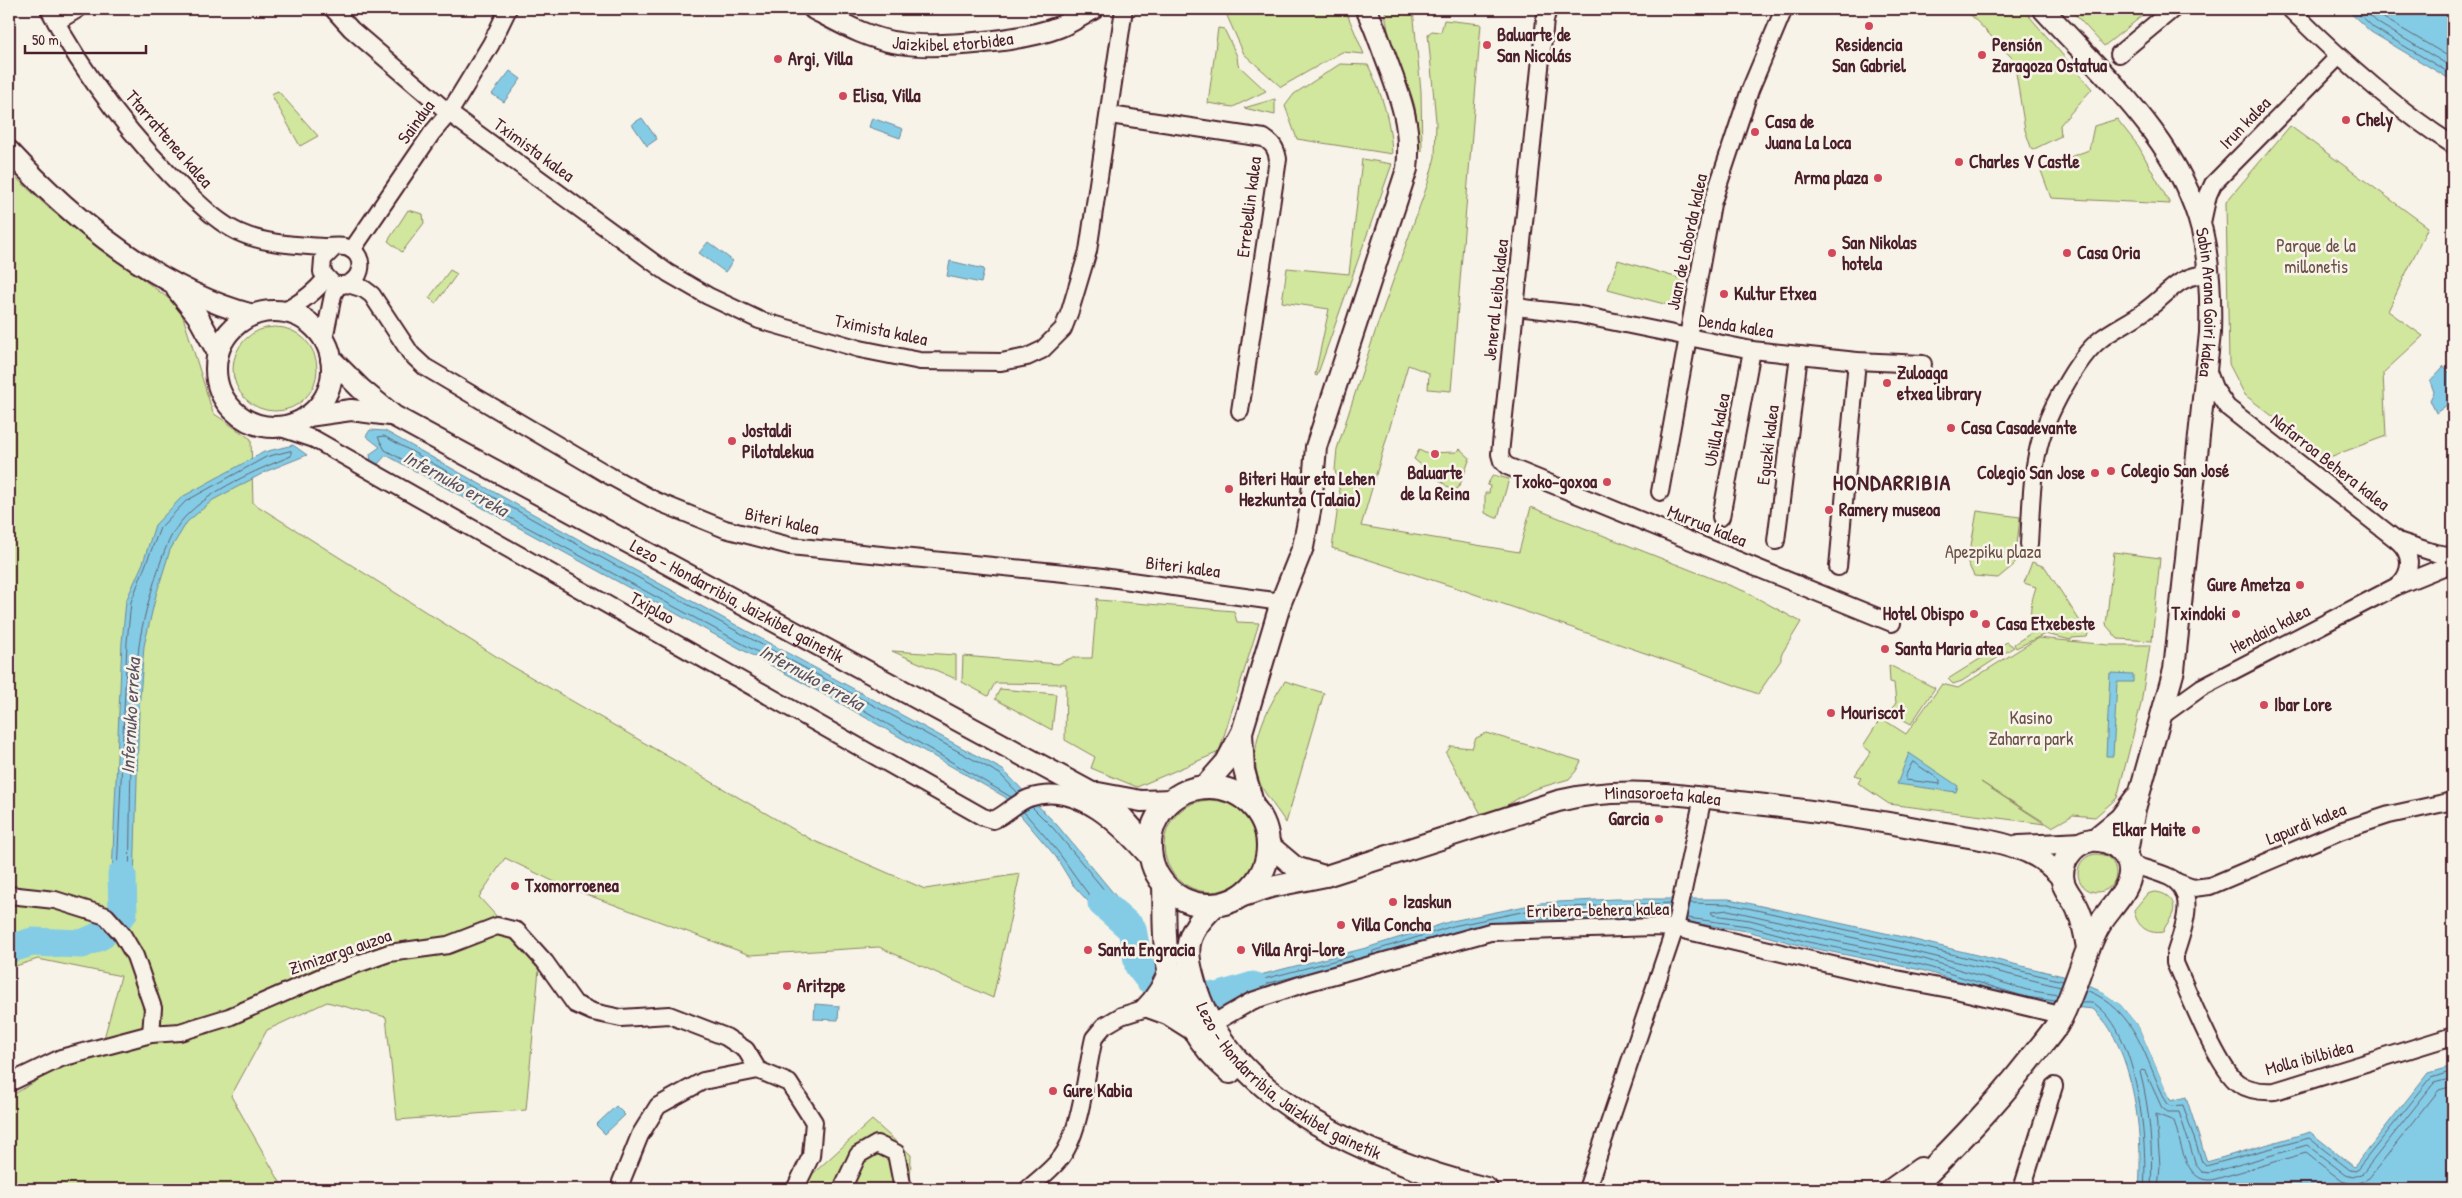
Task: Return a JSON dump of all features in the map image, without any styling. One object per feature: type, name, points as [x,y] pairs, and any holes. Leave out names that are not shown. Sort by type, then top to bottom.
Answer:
[{"type":"main road","points":[[1203,788],[1222,788],[1234,792],[1254,807],[1265,826],[1269,845],[1265,867],[1259,878],[1240,897],[1215,905],[1201,905],[1187,901],[1164,885],[1150,854],[1153,826],[1158,816],[1172,800],[1184,792],[1203,788]]},
{"type":"main road","points":[[1912,1189],[1999,1100],[2072,996],[2088,948],[2122,895],[2130,878],[2127,860],[2113,844],[2087,842],[2066,858],[2063,866],[2063,879],[2068,892],[2081,904],[2098,908],[2122,895]]},
{"type":"main road","name":"Lezo – Hondarribia, Jaizkibel gainetik","points":[[1164,885],[1177,959],[1200,1022],[1224,1067],[1257,1094],[1325,1137],[1386,1167],[1451,1189]]},
{"type":"main road","points":[[2074,899],[2084,923],[2088,948]]},
{"type":"main road","points":[[1177,959],[1192,931],[1215,905]]},
{"type":"main road","name":"Lezo – Hondarribia, Jaizkibel gainetik","points":[[1177,959],[1175,997],[1262,1087],[1328,1129],[1390,1160],[1444,1179],[1486,1189]]},
{"type":"main road","points":[[1894,1189],[1958,1142]]},
{"type":"street","points":[[52,15],[78,9]]},
{"type":"street","name":"Tximista kalea","points":[[333,9],[351,29],[448,113],[668,272],[708,296],[759,320],[860,349],[920,361],[1001,362],[1027,356],[1042,350],[1063,329],[1088,251],[1110,115],[1124,9]]},
{"type":"street","name":"Jaizkibel etorbidea","points":[[814,9],[859,32],[899,43],[946,44],[1034,34],[1059,27],[1093,9]]},
{"type":"street","name":"Jeneral Leiba kalea","points":[[1507,466],[1502,461],[1500,454],[1535,135],[1545,20],[1548,9]]},
{"type":"street","name":"Juan de Laborda kalea","points":[[1660,492],[1680,391],[1687,338],[1712,204],[1750,90],[1784,9]]},
{"type":"street","name":"Sabin Arana Goiri kalea","points":[[2042,9],[2126,99],[2158,138],[2183,182],[2201,227],[2209,274],[2211,324],[2174,670],[2163,714],[2139,792],[2127,860]]},
{"type":"street","points":[[2119,54],[2173,9]]},
{"type":"street","points":[[2290,9],[2338,57],[2431,131],[2453,145]]},
{"type":"street","name":"Saindua","points":[[352,250],[432,133],[448,113],[491,44],[504,10]]},
{"type":"street","points":[[1203,788],[1226,762],[1242,732],[1281,602],[1303,547],[1308,526],[1316,447],[1407,169],[1410,146],[1408,122],[1371,14]]},
{"type":"street","name":"Ttarrattenea kalea","points":[[52,15],[100,90],[146,148],[213,217],[232,229],[251,237],[297,245],[335,248]]},
{"type":"street","name":"Irun kalea","points":[[2201,227],[2208,195],[2213,184],[2338,57]]},
{"type":"street","name":"Errebellin kalea","points":[[1110,115],[1264,138],[1274,144],[1277,152],[1277,168],[1240,410]]},
{"type":"street","name":"Lezo – Hondarribia, Jaizkibel gainetik","points":[[9,151],[72,211],[169,282],[209,302],[252,315]]},
{"type":"street","name":"Ttarrattenea kalea","points":[[297,245],[311,253],[333,278]]},
{"type":"street","points":[[283,312],[333,278],[356,278],[360,266],[356,254],[352,250],[346,247],[335,248],[326,254],[333,278],[333,295],[324,339]]},
{"type":"street","name":"Biteri kalea","points":[[360,266],[377,302],[411,354],[426,367],[656,501],[726,528],[790,546],[1095,576],[1281,602]]},
{"type":"street","points":[[2029,544],[2039,445],[2054,405],[2077,364],[2101,339],[2128,324],[2178,282],[2192,275],[2209,274]]},
{"type":"street","name":"Biteri kalea","points":[[333,278],[364,289],[377,302]]},
{"type":"street","name":"Lezo – Hondarribia, Jaizkibel gainetik","points":[[169,282],[197,315],[218,353]]},
{"type":"street","name":"Denda kalea","points":[[1516,307],[1576,314],[1752,350],[1857,361],[1923,364]]},
{"type":"street","name":"Lezo – Hondarribia, Jaizkibel gainetik","points":[[308,416],[318,407],[328,390],[332,372],[331,359],[324,339],[306,321],[283,312],[273,311],[252,315],[231,330],[218,353],[217,380],[228,404],[249,420],[275,426],[288,424],[308,416],[351,410],[394,416]]},
{"type":"street","name":"Ubilla kalea","points":[[1721,517],[1752,350]]},
{"type":"street","name":"Eguzki kalea","points":[[1776,541],[1799,355]]},
{"type":"street","name":"Lezo – Hondarribia, Jaizkibel gainetik","points":[[331,359],[361,389],[394,416],[1080,786]]},
{"type":"street","points":[[1838,567],[1857,361]]},
{"type":"street","name":"Nafarroa Behera kalea","points":[[2207,368],[2214,388],[2227,407],[2398,542],[2435,553],[2453,556]]},
{"type":"street","name":"Txiplao","points":[[275,426],[314,439],[423,503],[983,817],[993,820],[1028,798],[1042,795],[1073,799],[1112,820],[1150,854]]},
{"type":"street","name":"Murrua kalea","points":[[1507,466],[1892,623]]},
{"type":"street","points":[[2398,542],[2406,551],[2409,563],[2407,575],[2399,585]]},
{"type":"street","name":"Hendaia kalea","points":[[2163,714],[2202,687],[2399,585],[2453,563]]},
{"type":"street","points":[[1242,732],[1244,770],[1254,807]]},
{"type":"street","points":[[1080,786],[1126,800],[1172,800]]},
{"type":"street","points":[[1080,786],[1119,813],[1150,854]]},
{"type":"street","name":"Minasoroeta kalea","points":[[1240,897],[1271,887],[1326,876],[1576,796],[1613,792],[1703,797],[1853,816],[2008,845],[2047,846],[2087,842]]},
{"type":"street","name":"Sabin Arana Goiri kalea","points":[[2087,842],[2120,818],[2139,792]]},
{"type":"street","points":[[1586,1189],[1675,926],[1703,797]]},
{"type":"street","name":"Lapurdi kalea","points":[[2127,860],[2175,882],[2193,888],[2210,886],[2340,831],[2389,816],[2453,801]]},
{"type":"street","points":[[1269,845],[1295,866],[1326,876]]},
{"type":"street","name":"Minasoroeta kalea","points":[[2008,845],[2039,858],[2063,879]]},
{"type":"street","points":[[2122,895],[2146,880],[2175,882]]},
{"type":"street","name":"Molla ibilbidea","points":[[2175,882],[2187,906],[2175,955],[2175,963],[2224,1068],[2237,1082],[2245,1087],[2265,1092],[2275,1091],[2453,1036]]},
{"type":"street","points":[[9,896],[54,900],[106,916],[122,934],[135,956],[153,1008],[151,1034]]},
{"type":"street","name":"Zimizarga auzoa","points":[[9,1083],[61,1058],[151,1034],[180,1032],[230,1017],[323,976],[389,953],[448,945],[497,926],[518,930],[545,962],[575,1004],[593,1012],[622,1018],[669,1015],[726,1037],[746,1050],[758,1070]]},
{"type":"street","name":"Erribera-behera kalea","points":[[1200,1022],[1252,1001],[1309,982],[1490,932],[1675,926],[1874,974],[1960,991],[2054,1020]]},
{"type":"street","points":[[1148,1002],[1177,959]]},
{"type":"street","points":[[1028,1189],[1059,1160],[1069,1145],[1076,1124],[1094,1038],[1098,1031],[1148,1002],[1175,997]]},
{"type":"street","points":[[1148,1002],[1167,1016],[1200,1022]]},
{"type":"street","points":[[621,1189],[621,1182],[640,1135],[658,1106],[703,1081],[758,1070],[789,1083],[814,1122],[811,1156],[794,1189]]},
{"type":"street","points":[[2022,1189],[2054,1086]]},
{"type":"street","points":[[842,1189],[858,1155],[877,1144],[896,1153],[903,1189]]},
{"type":"green space","points":[[1224,9],[1345,9],[1364,54],[1342,52],[1281,87],[1244,54]]},
{"type":"green space","points":[[1385,9],[1413,9],[1421,91],[1422,151],[1419,151],[1415,108],[1391,41]]},
{"type":"green space","points":[[1965,9],[1995,9],[2004,15],[2004,9],[2023,9],[2092,89],[2060,125],[2061,136],[2032,150],[2025,130],[2014,60]]},
{"type":"green space","points":[[2070,9],[2151,9],[2104,46]]},
{"type":"green space","points":[[1444,20],[1481,24],[1451,391],[1428,389],[1429,373],[1408,365],[1361,526],[1519,552],[1531,507],[1744,591],[1801,622],[1781,655],[1781,660],[1758,694],[1457,588],[1332,548],[1340,493],[1335,470],[1337,449],[1379,320],[1428,183],[1435,157],[1436,121],[1428,34],[1432,31],[1441,32]]},
{"type":"green space","points":[[1218,28],[1224,29],[1237,56],[1238,65],[1266,91],[1233,107],[1208,103]]},
{"type":"green space","points":[[1340,64],[1368,65],[1378,86],[1385,108],[1392,154],[1297,139],[1285,106],[1294,94]]},
{"type":"green space","points":[[278,91],[318,136],[300,146],[271,94]]},
{"type":"green space","points":[[1275,99],[1275,115],[1244,108]]},
{"type":"green space","points":[[2117,119],[2139,147],[2170,204],[2051,198],[2040,168],[2089,150],[2094,126]]},
{"type":"green space","name":"Parque de la millonetis","points":[[2290,126],[2428,227],[2388,311],[2423,336],[2383,373],[2386,436],[2327,458],[2245,395],[2229,364],[2226,202]]},
{"type":"green space","points":[[1362,159],[1392,164],[1317,376],[1315,375],[1329,309],[1282,302],[1287,268],[1349,274]]},
{"type":"green space","points":[[9,171],[52,211],[180,307],[213,413],[251,439],[253,503],[510,665],[812,840],[925,889],[1020,874],[993,998],[879,947],[750,955],[561,885],[505,858],[479,897],[519,941],[539,969],[526,1110],[397,1120],[386,1017],[327,1002],[267,1030],[231,1096],[284,1189],[9,1189],[9,1097],[103,1042],[121,976],[38,959],[9,968]]},
{"type":"green space","points":[[408,210],[423,214],[424,223],[402,252],[388,241]]},
{"type":"green space","points":[[1618,260],[1685,280],[1679,308],[1608,289]]},
{"type":"green space","points":[[450,270],[457,274],[436,303],[429,298]]},
{"type":"green space","points":[[267,327],[283,327],[299,334],[310,345],[317,361],[314,385],[305,399],[299,404],[283,411],[267,411],[251,404],[240,393],[233,377],[233,361],[240,345],[251,334]]},
{"type":"green space","points":[[1460,449],[1470,458],[1460,485],[1454,492],[1414,459],[1419,450],[1425,453],[1457,452]]},
{"type":"green space","points":[[1493,475],[1509,479],[1498,517],[1496,518],[1485,513],[1485,493],[1489,493],[1490,486],[1487,485]]},
{"type":"green space","name":"Apezpiku plaza","points":[[1977,511],[2020,517],[2015,564],[1998,578],[1974,576],[1968,563]]},
{"type":"green space","points":[[2114,552],[2160,558],[2152,641],[2118,639],[2106,625]]},
{"type":"green space","points":[[2032,562],[2045,567],[2085,629],[2089,630],[2087,637],[2072,638],[2071,640],[2045,634],[2016,648],[2014,644],[2036,630],[2031,620],[2031,604],[2036,587],[2024,583]]},
{"type":"green space","points":[[1097,598],[1098,600],[1234,611],[1237,622],[1259,623],[1219,752],[1137,787],[1091,768],[1095,757],[1065,740],[1066,684],[995,683],[988,696],[962,682],[963,656],[1058,664],[1071,658],[1092,658]]},
{"type":"green space","name":"Kasino Zaharra park","points":[[2038,638],[2109,645],[2150,645],[2141,704],[2117,798],[2095,817],[2073,815],[2052,827],[1981,782],[2045,824],[1889,804],[1858,783],[1861,778],[1855,775],[1871,752],[1863,746],[1881,718],[1906,734],[1942,684],[1958,688]]},
{"type":"green space","points":[[2007,642],[2014,647],[1962,681],[1953,684],[1948,679]]},
{"type":"green space","points":[[892,651],[956,655],[956,679]]},
{"type":"green space","points":[[1889,665],[1935,688],[1911,724],[1889,712],[1896,703],[1894,683],[1890,682]]},
{"type":"green space","points":[[1285,681],[1324,693],[1286,823],[1260,783],[1255,757],[1260,730],[1265,717]]},
{"type":"green space","points":[[1000,689],[1056,694],[1052,730],[995,699]]},
{"type":"green space","points":[[1487,733],[1581,761],[1569,779],[1532,790],[1484,819],[1446,753],[1451,746],[1472,748],[1476,738]]},
{"type":"green space","points":[[1210,800],[1227,804],[1242,814],[1252,829],[1256,846],[1252,863],[1242,878],[1227,888],[1210,892],[1193,888],[1178,878],[1168,863],[1164,846],[1168,829],[1178,814],[1193,804]]},
{"type":"green space","points":[[2097,854],[2111,859],[2116,873],[2111,887],[2097,892],[2083,887],[2078,873],[2083,859]]},
{"type":"green space","points":[[2154,892],[2166,895],[2172,901],[2174,908],[2172,916],[2163,932],[2157,933],[2143,928],[2137,920],[2134,910],[2147,894]]},
{"type":"green space","points":[[872,1120],[911,1155],[910,1189],[796,1189]]},
{"type":"water","points":[[2346,9],[2453,9],[2453,81],[2371,32]]},
{"type":"water","points":[[510,71],[521,79],[504,102],[492,94]]},
{"type":"water","points":[[642,118],[657,139],[647,146],[632,124]]},
{"type":"water","points":[[872,118],[903,129],[900,138],[869,127]]},
{"type":"water","points":[[708,242],[733,261],[725,272],[699,253]]},
{"type":"water","points":[[950,261],[984,269],[981,283],[947,276]]},
{"type":"water","points":[[2444,366],[2453,379],[2447,396],[2451,402],[2436,413],[2430,400],[2434,392],[2430,381]]},
{"type":"water","points":[[370,430],[385,431],[594,548],[1003,770],[1057,825],[1129,912],[1138,927],[1126,930],[1097,911],[1073,885],[1056,857],[1005,797],[847,707],[386,455],[378,464],[371,462],[370,454],[380,447],[366,436]]},
{"type":"water","points":[[293,445],[307,455],[267,471],[213,500],[187,522],[170,550],[156,595],[144,646],[139,709],[134,883],[123,913],[112,875],[122,642],[126,601],[143,563],[155,525],[182,497],[264,452]]},
{"type":"water","points":[[2110,673],[2133,674],[2133,682],[2117,682],[2113,756],[2106,756]]},
{"type":"water","points":[[1909,753],[1958,786],[1956,792],[1897,784]]},
{"type":"water","points":[[1615,899],[1729,899],[1894,935],[2063,976],[2098,989],[2121,1005],[2139,1027],[2171,1101],[2186,1097],[2207,1162],[2310,1132],[2354,1167],[2428,1073],[2453,1066],[2453,1189],[2139,1189],[2140,1149],[2132,1086],[2119,1047],[2110,1029],[2093,1009],[2025,1002],[1921,970],[1807,947],[1747,931],[1700,924],[1591,920],[1513,926],[1259,991],[1220,1006],[1213,987],[1366,948],[1452,921],[1540,903]]},
{"type":"water","points":[[815,1004],[839,1006],[838,1020],[814,1019]]},
{"type":"water","points":[[616,1106],[625,1115],[605,1134],[596,1125]]},
{"type":"pier","points":[[2099,987],[2123,1003],[2142,1026],[2171,1101],[2139,1027],[2121,1005],[2098,989]]},
{"type":"waterway","name":"Infernuko erreka","points":[[9,949],[32,942],[82,944],[100,936],[123,913],[122,875]]},
{"type":"waterway","name":"Infernuko erreka","points":[[1102,903],[1132,929],[1139,966],[1149,979],[1173,991],[1217,997],[1253,986]]},
{"type":"place","name":"Residencia San Gabriel","points":[[1869,26]]},
{"type":"place","name":"Baluarte de San Nicolás","points":[[1487,45]]},
{"type":"place","name":"Pensión Zaragoza Ostatua","points":[[1982,55]]},
{"type":"place","name":"Argi, Villa","points":[[778,59]]},
{"type":"place","name":"Elisa, Villa","points":[[843,96]]},
{"type":"place","name":"Chely","points":[[2346,120]]},
{"type":"place","name":"Casa de Juana La Loca","points":[[1755,132]]},
{"type":"place","name":"Charles V Castle","points":[[1959,162]]},
{"type":"place","name":"Arma plaza","points":[[1878,178]]},
{"type":"place","name":"San Nikolas hotela","points":[[1832,253]]},
{"type":"place","name":"Casa Oria","points":[[2067,253]]},
{"type":"place","name":"Kultur Etxea","points":[[1724,294]]},
{"type":"place","name":"Zuloaga etxea library","points":[[1887,383]]},
{"type":"place","name":"Casa Casadevante","points":[[1951,428]]},
{"type":"place","name":"Jostaldi Pilotalekua","points":[[732,441]]},
{"type":"place","name":"Baluarte de la Reina","points":[[1435,454]]},
{"type":"place","name":"Colegio San José","points":[[2111,471]]},
{"type":"place","name":"Colegio San Jose","points":[[2095,473]]},
{"type":"place","name":"Txoko-goxoa","points":[[1607,482]]},
{"type":"place","name":"Biteri Haur eta Lehen Hezkuntza (Talaia)","points":[[1229,489]]},
{"type":"place","name":"Ramery museoa","points":[[1829,510]]},
{"type":"place","name":"Gure Ametza","points":[[2300,585]]},
{"type":"place","name":"Hotel Obispo","points":[[1974,614]]},
{"type":"place","name":"Txindoki","points":[[2236,614]]},
{"type":"place","name":"Casa Etxebeste","points":[[1986,624]]},
{"type":"place","name":"Santa Maria atea","points":[[1885,649]]},
{"type":"place","name":"Ibar Lore","points":[[2264,705]]},
{"type":"place","name":"Mouriscot","points":[[1831,713]]},
{"type":"place","name":"Garcia","points":[[1659,819]]},
{"type":"place","name":"Elkar Maite","points":[[2196,830]]},
{"type":"place","name":"Txomorroenea","points":[[515,886]]},
{"type":"place","name":"Izaskun","points":[[1393,902]]},
{"type":"place","name":"Villa Concha","points":[[1341,925]]},
{"type":"place","name":"Santa Engracia","points":[[1088,950]]},
{"type":"place","name":"Villa Argi-lore","points":[[1241,950]]},
{"type":"place","name":"Aritzpe","points":[[787,986]]},
{"type":"place","name":"Gure Kabia","points":[[1053,1091]]},
{"type":"district","name":"HONDARRIBIA","points":[[1892,482]]}]
